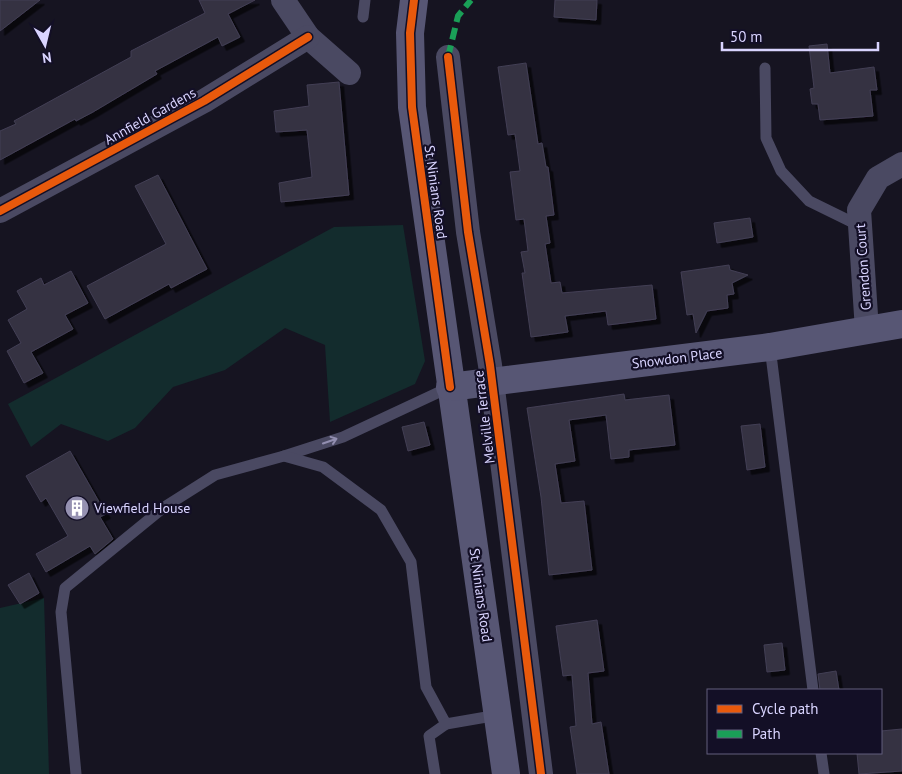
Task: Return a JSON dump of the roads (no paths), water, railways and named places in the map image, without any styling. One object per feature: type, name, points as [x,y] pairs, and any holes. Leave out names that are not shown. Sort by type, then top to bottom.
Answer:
[{"type":"main road","name":"St Ninians Road","points":[[414,0],[410,33],[412,107],[506,774]]},
{"type":"main road","name":"Snowdon Place","points":[[450,387],[770,347],[902,324]]},
{"type":"street","points":[[283,0],[308,37],[349,73]]},
{"type":"street","name":"Annfield Gardens","points":[[0,211],[204,100],[308,37]]},
{"type":"street","name":"Melville Terrace","points":[[448,57],[468,232],[491,381],[541,774]]},
{"type":"street","name":"Grendon Court","points":[[867,330],[859,210],[878,178],[902,164]]},
{"type":"lane","points":[[363,17],[365,0]]},
{"type":"lane","points":[[765,68],[766,138],[781,172],[809,201],[860,226]]},
{"type":"lane","points":[[770,347],[813,689]]},
{"type":"lane","points":[[76,774],[61,612],[66,588],[163,508],[215,475],[284,456],[343,436],[450,387]]},
{"type":"lane","points":[[284,456],[322,467],[381,510],[411,562],[426,687],[446,724]]},
{"type":"lane","points":[[434,774],[429,736],[446,724],[498,715]]},
{"type":"lane","points":[[821,754],[824,774]]},
{"type":"place","name":"Viewfield House","points":[[77,508]]}]
